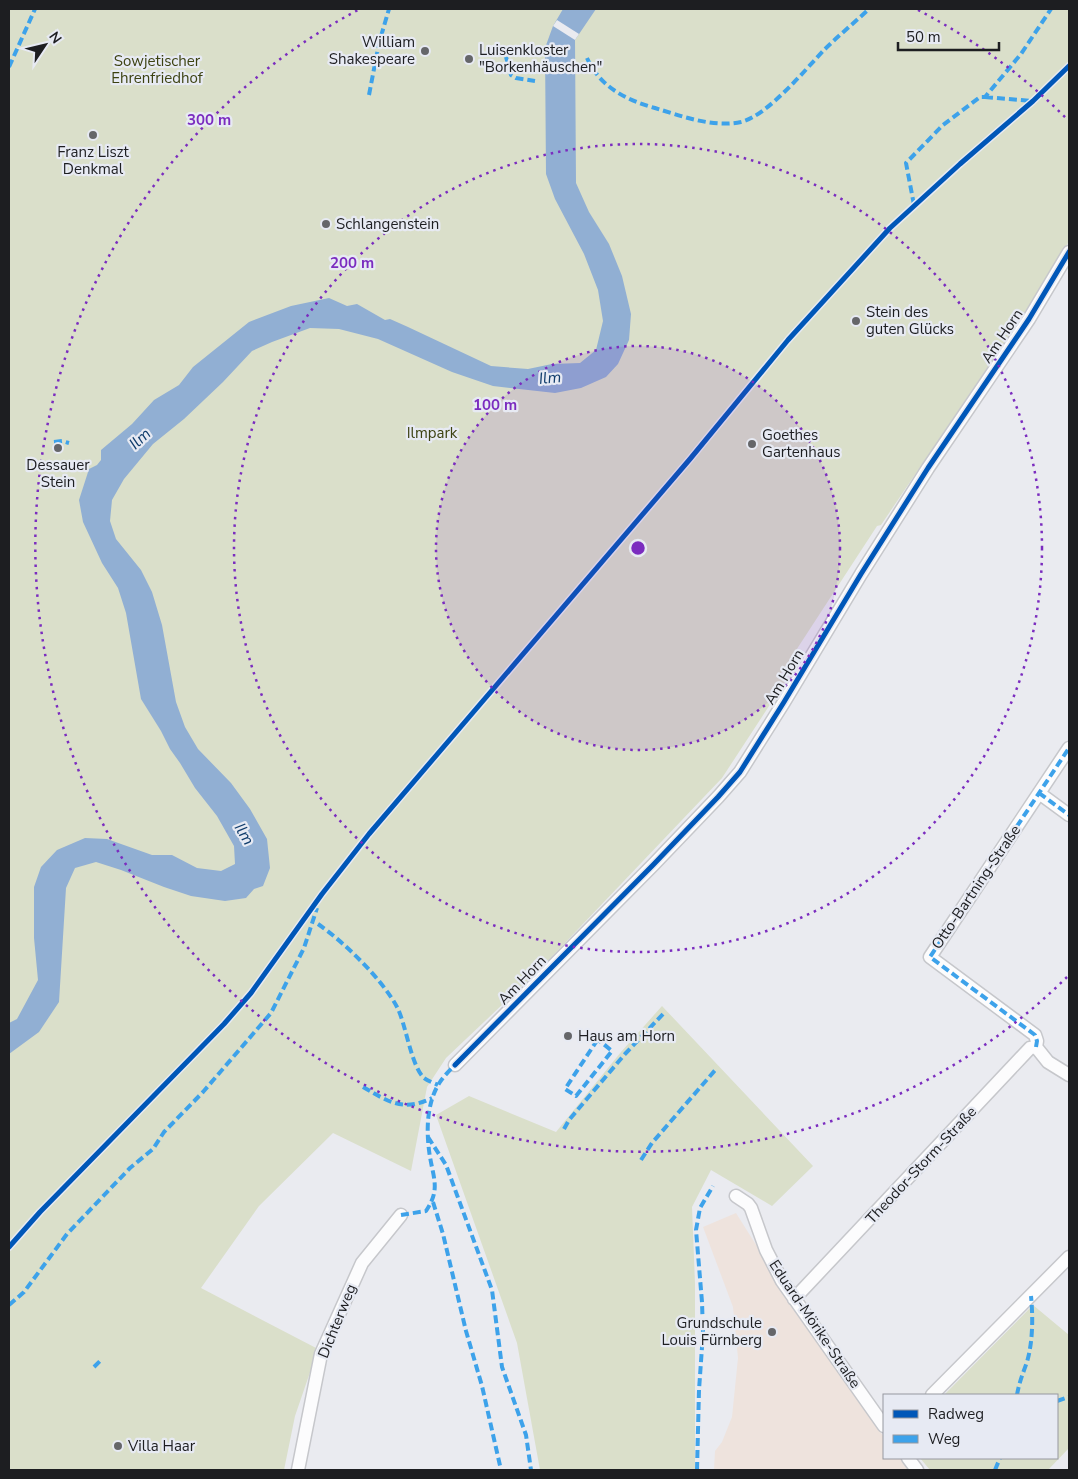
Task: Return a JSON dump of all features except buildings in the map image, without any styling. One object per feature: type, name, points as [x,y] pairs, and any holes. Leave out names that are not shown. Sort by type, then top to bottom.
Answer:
[{"type":"street","name":"Am Horn","points":[[455,1065],[653,865],[740,772],[928,468],[1029,319],[1069,252]]},
{"type":"street","name":"Otto-Bartning-Straße","points":[[1036,1047],[1035,1035],[930,957],[1069,748]]},
{"type":"street","points":[[1039,793],[1069,815]]},
{"type":"street","points":[[1036,1047],[1048,1062],[1069,1075]]},
{"type":"street","name":"Theodor-Storm-Straße","points":[[794,1299],[1030,1048],[1036,1047]]},
{"type":"street","name":"Eduard-Mörike-Straße","points":[[736,1196],[751,1208],[766,1250],[794,1299],[883,1425]]},
{"type":"street","name":"Dichterweg","points":[[298,1470],[321,1354],[362,1263],[401,1215]]},
{"type":"street","points":[[933,1394],[1069,1257]]},
{"type":"street","points":[[909,1459],[917,1470]]},
{"type":"shaded area","name":"Grundschule Louis Fürnberg","points":[[736,1213],[795,1312],[883,1436],[883,1459],[901,1459],[910,1470],[714,1470],[715,1451],[722,1442],[732,1417],[738,1358],[733,1307],[703,1227]]},
{"type":"green space","name":"Ilmpark","points":[[9,9],[1069,9],[1069,241],[1053,270],[881,525],[877,526],[778,678],[786,680],[722,778],[542,967],[446,1058],[427,1087],[411,1171],[333,1133],[259,1206],[201,1288],[318,1349],[295,1416],[284,1470],[9,1470]]},
{"type":"green space","points":[[662,1006],[813,1166],[772,1206],[711,1170],[692,1207],[695,1284],[695,1470],[540,1470],[517,1343],[436,1115],[469,1096],[556,1132],[621,1052]]},
{"type":"green space","points":[[1033,1305],[1069,1335],[1069,1448],[1048,1470],[930,1470],[921,1459],[1058,1459],[1058,1394],[945,1394]]},
{"type":"water","name":"Ilm","points":[[563,9],[596,9],[575,40],[576,183],[589,212],[609,244],[622,276],[631,314],[629,340],[618,364],[606,377],[581,388],[555,393],[493,386],[452,372],[378,339],[339,329],[310,328],[252,351],[184,419],[153,444],[124,479],[112,500],[110,521],[116,539],[141,570],[152,592],[162,625],[176,702],[185,727],[198,749],[231,783],[250,809],[267,839],[270,868],[263,886],[254,889],[246,898],[225,901],[191,896],[96,862],[75,868],[66,888],[59,1002],[39,1032],[9,1054],[9,1023],[17,1019],[38,980],[34,938],[34,887],[41,867],[57,850],[85,838],[107,839],[152,855],[172,855],[197,868],[221,871],[235,864],[234,846],[217,816],[195,788],[141,699],[126,613],[118,588],[102,563],[83,522],[79,500],[89,469],[97,465],[101,460],[101,450],[132,424],[154,400],[179,385],[193,367],[249,322],[291,306],[329,298],[347,306],[357,304],[385,320],[390,319],[491,366],[528,369],[552,364],[580,363],[596,350],[603,321],[598,290],[584,254],[555,199],[546,174],[545,48],[553,26]]},
{"type":"pier","points":[[557,20],[579,34],[575,40],[553,26]]},
{"type":"marked path","points":[[9,67],[35,9]]},
{"type":"marked path","points":[[369,95],[379,43],[389,9]]},
{"type":"marked path","points":[[587,58],[599,77],[615,91],[634,101],[697,120],[719,123],[741,122],[751,118],[774,102],[829,45],[869,9]]},
{"type":"marked path","points":[[914,205],[906,163],[943,125],[980,97],[985,97],[1021,54],[1051,9]]},
{"type":"marked path","points":[[506,57],[511,75],[516,78],[535,81]]},
{"type":"marked path","points":[[985,97],[1033,101]]},
{"type":"marked path","points":[[54,442],[62,441],[69,443]]},
{"type":"marked path","points":[[1036,1047],[1035,1035],[930,957],[1069,748]]},
{"type":"marked path","points":[[1039,793],[1069,815]]},
{"type":"marked path","points":[[9,1305],[24,1292],[67,1234],[130,1168],[153,1149],[164,1132],[203,1092],[271,1013],[304,948],[317,908]]},
{"type":"marked path","points":[[318,924],[350,951],[382,985],[400,1014],[419,1072],[424,1078],[438,1085]]},
{"type":"marked path","points":[[564,1129],[569,1120],[625,1054],[664,1013]]},
{"type":"marked path","points":[[595,1037],[612,1051],[576,1096],[565,1089],[598,1039]]},
{"type":"marked path","points":[[401,1215],[426,1211],[433,1197],[435,1185],[428,1138],[428,1118],[435,1090],[445,1075],[455,1065]]},
{"type":"marked path","points":[[641,1160],[652,1143],[717,1068]]},
{"type":"marked path","points":[[363,1087],[389,1101],[404,1105],[432,1098]]},
{"type":"marked path","points":[[428,1137],[446,1165],[492,1290],[502,1367],[526,1435],[531,1470]]},
{"type":"marked path","points":[[697,1470],[699,1390],[703,1333],[696,1230],[700,1208],[713,1186]]},
{"type":"marked path","points":[[433,1202],[482,1386],[501,1470]]},
{"type":"marked path","points":[[1017,1394],[1030,1346],[1031,1296]]},
{"type":"marked path","points":[[94,1367],[100,1361]]},
{"type":"marked path","points":[[1058,1401],[1069,1397]]},
{"type":"marked path","points":[[995,1470],[1000,1459]]},
{"type":"cycle path","points":[[9,1247],[40,1212],[224,1024],[251,993],[322,894],[369,834],[690,459],[788,340],[890,228],[1033,101],[1069,66]]},
{"type":"cycle path","points":[[455,1065],[653,865],[740,772],[928,468],[1029,319],[1069,252]]},
{"type":"place","name":"William Shakespeare","points":[[425,51]]},
{"type":"place","name":"Luisenkloster \"Borkenhäuschen\"","points":[[469,59]]},
{"type":"place","name":"Franz Liszt Denkmal","points":[[93,135]]},
{"type":"place","name":"Schlangenstein","points":[[326,224]]},
{"type":"place","name":"Stein des guten Glücks","points":[[856,321]]},
{"type":"place","name":"Goethes Gartenhaus","points":[[752,444]]},
{"type":"place","name":"Dessauer Stein","points":[[58,448]]},
{"type":"place","name":"Haus am Horn","points":[[568,1036]]},
{"type":"place","name":"Grundschule Louis Fürnberg","points":[[772,1332]]},
{"type":"place","name":"Villa Haar","points":[[118,1446]]},
{"type":"park label","name":"Sowjetischer Ehrenfriedhof","points":[[157,70]]}]
